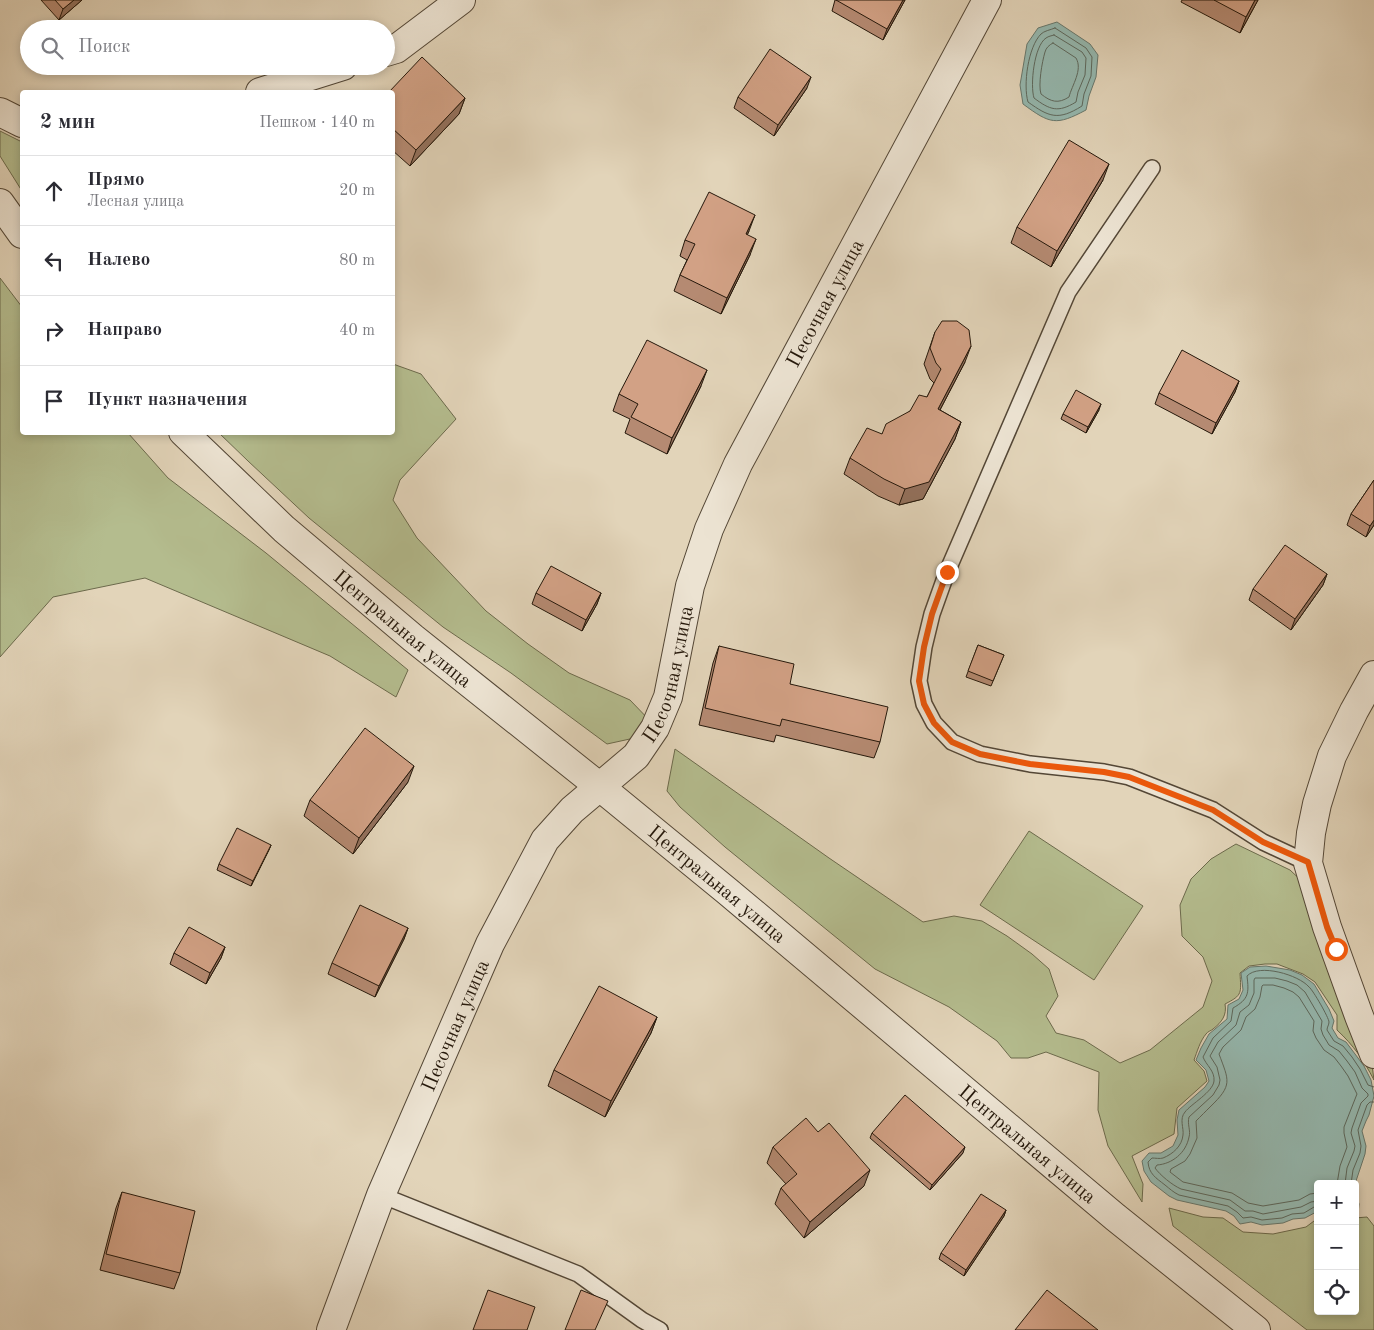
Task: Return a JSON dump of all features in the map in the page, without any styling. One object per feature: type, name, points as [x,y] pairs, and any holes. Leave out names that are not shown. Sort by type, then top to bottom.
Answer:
[{"type":"street","points":[[395,49],[462,0]]},
{"type":"street","name":"Песочная улица","points":[[331,1330],[381,1195],[490,944],[545,840],[572,810],[636,756],[656,728],[668,697],[690,586],[709,529],[738,464],[987,0]]},
{"type":"street","points":[[266,90],[314,75]]},
{"type":"street","points":[[0,112],[20,122]]},
{"type":"street","points":[[0,203],[20,231]]},
{"type":"street","name":"Центральная улица","points":[[186,435],[284,529],[413,638],[600,787],[1115,1217],[1256,1330]]},
{"type":"street","points":[[1374,675],[1332,756],[1317,804],[1308,862],[1327,927],[1374,1054]]},
{"type":"lane","points":[[1152,168],[1068,292],[947,572],[932,614],[924,647],[919,681],[922,697],[934,723],[952,742],[980,754],[1030,764],[1104,772],[1129,777],[1213,810],[1263,842],[1308,862]]},
{"type":"lane","points":[[381,1195],[578,1274],[642,1320],[660,1330]]},
{"type":"green space","points":[[0,131],[20,141],[20,188],[0,156]]},
{"type":"green space","points":[[0,278],[20,304],[20,435],[130,435],[168,478],[266,553],[408,670],[396,697],[330,656],[145,578],[53,597],[0,657]]},
{"type":"green space","points":[[395,365],[421,374],[456,419],[400,480],[393,500],[417,538],[486,611],[569,673],[630,700],[654,725],[639,737],[607,744],[511,673],[443,627],[309,518],[221,435],[395,435]]},
{"type":"green space","points":[[675,749],[923,922],[954,916],[982,921],[1007,936],[1049,969],[1058,996],[1046,1016],[1056,1033],[1084,1040],[1120,1063],[1150,1050],[1203,1007],[1212,981],[1203,957],[1182,936],[1180,905],[1191,879],[1211,859],[1236,844],[1290,870],[1305,884],[1372,1065],[1374,1080],[1358,1053],[1337,1030],[1337,1015],[1315,982],[1303,974],[1277,964],[1249,966],[1240,973],[1240,993],[1225,1004],[1223,1018],[1206,1034],[1194,1060],[1204,1071],[1207,1081],[1177,1108],[1174,1134],[1132,1156],[1143,1184],[1142,1202],[1108,1146],[1098,1110],[1099,1072],[1046,1052],[1028,1058],[1011,1058],[997,1041],[949,1007],[875,969],[725,847],[680,807],[667,791]]},
{"type":"green space","points":[[1029,831],[1143,906],[1094,980],[980,905]]},
{"type":"green space","points":[[1169,1208],[1203,1217],[1223,1218],[1243,1232],[1273,1234],[1306,1227],[1314,1221],[1314,1315],[1359,1315],[1359,1218],[1367,1217],[1374,1226],[1374,1330],[1307,1330],[1173,1226]]},
{"type":"water","points":[[1057,22],[1090,44],[1098,55],[1096,77],[1086,110],[1067,119],[1053,120],[1040,116],[1023,104],[1020,85],[1027,44],[1038,28]]},
{"type":"water","points":[[1266,966],[1290,970],[1302,975],[1314,984],[1329,1009],[1334,1021],[1332,1028],[1338,1038],[1346,1042],[1364,1066],[1371,1080],[1374,1096],[1362,1131],[1366,1146],[1356,1180],[1314,1180],[1314,1213],[1305,1218],[1262,1225],[1251,1222],[1240,1224],[1234,1216],[1226,1211],[1177,1200],[1169,1196],[1151,1182],[1144,1171],[1142,1161],[1149,1153],[1161,1153],[1173,1146],[1178,1135],[1177,1120],[1179,1110],[1205,1087],[1209,1081],[1206,1070],[1196,1060],[1201,1048],[1209,1034],[1227,1019],[1228,1005],[1239,999],[1243,990],[1241,973],[1250,967]]},
{"type":"building","points":[[55,0],[74,0],[63,9]]},
{"type":"building","points":[[836,0],[903,0],[887,29]]},
{"type":"building","points":[[1214,0],[1255,0],[1246,17]]},
{"type":"building","points":[[770,49],[811,77],[778,125],[738,97]]},
{"type":"building","points":[[422,57],[465,98],[416,150],[395,131],[395,90],[391,90]]},
{"type":"building","points":[[1069,140],[1109,164],[1057,251],[1017,227]]},
{"type":"building","points":[[709,192],[755,215],[746,234],[756,239],[727,298],[680,275],[695,244],[685,240]]},
{"type":"building","points":[[942,321],[957,321],[969,330],[971,346],[938,409],[961,422],[929,482],[905,489],[884,479],[850,458],[867,428],[882,434],[886,424],[910,411],[919,395],[927,397],[941,369],[936,363],[930,348],[935,332]]},
{"type":"building","points":[[647,340],[707,370],[672,438],[631,417],[638,404],[619,394]]},
{"type":"building","points":[[1182,350],[1239,381],[1216,423],[1159,393]]},
{"type":"building","points":[[1076,390],[1101,404],[1088,427],[1063,414]]},
{"type":"building","points":[[1374,480],[1374,520],[1370,526],[1351,514]]},
{"type":"building","points":[[1285,545],[1327,574],[1295,619],[1253,589]]},
{"type":"building","points":[[551,566],[601,593],[586,620],[536,593]]},
{"type":"building","points":[[978,645],[1004,655],[993,681],[968,671]]},
{"type":"building","points":[[719,646],[794,664],[790,684],[888,707],[880,742],[782,719],[780,726],[705,708]]},
{"type":"building","points":[[365,728],[414,766],[359,838],[310,800]]},
{"type":"building","points":[[237,828],[271,845],[253,881],[219,864]]},
{"type":"building","points":[[360,905],[408,928],[379,986],[332,963]]},
{"type":"building","points":[[189,927],[225,947],[210,973],[174,953]]},
{"type":"building","points":[[599,986],[657,1017],[611,1101],[554,1070]]},
{"type":"building","points":[[905,1095],[965,1147],[932,1185],[872,1133]]},
{"type":"building","points":[[806,1118],[818,1132],[829,1123],[870,1170],[810,1222],[781,1188],[797,1174],[773,1147]]},
{"type":"building","points":[[122,1192],[195,1211],[180,1273],[106,1254]]},
{"type":"building","points":[[981,1194],[1006,1210],[966,1270],[941,1253]]},
{"type":"building","points":[[488,1290],[535,1307],[527,1330],[473,1330]]},
{"type":"building","points":[[581,1290],[608,1301],[595,1330],[565,1330]]},
{"type":"building","points":[[1047,1290],[1098,1330],[1015,1330]]},
{"type":"route","points":[[947,572],[932,614],[924,647],[919,681],[924,704],[934,723],[952,742],[980,754],[1030,764],[1104,772],[1129,777],[1213,810],[1263,842],[1308,862],[1327,927],[1336,949]]}]
